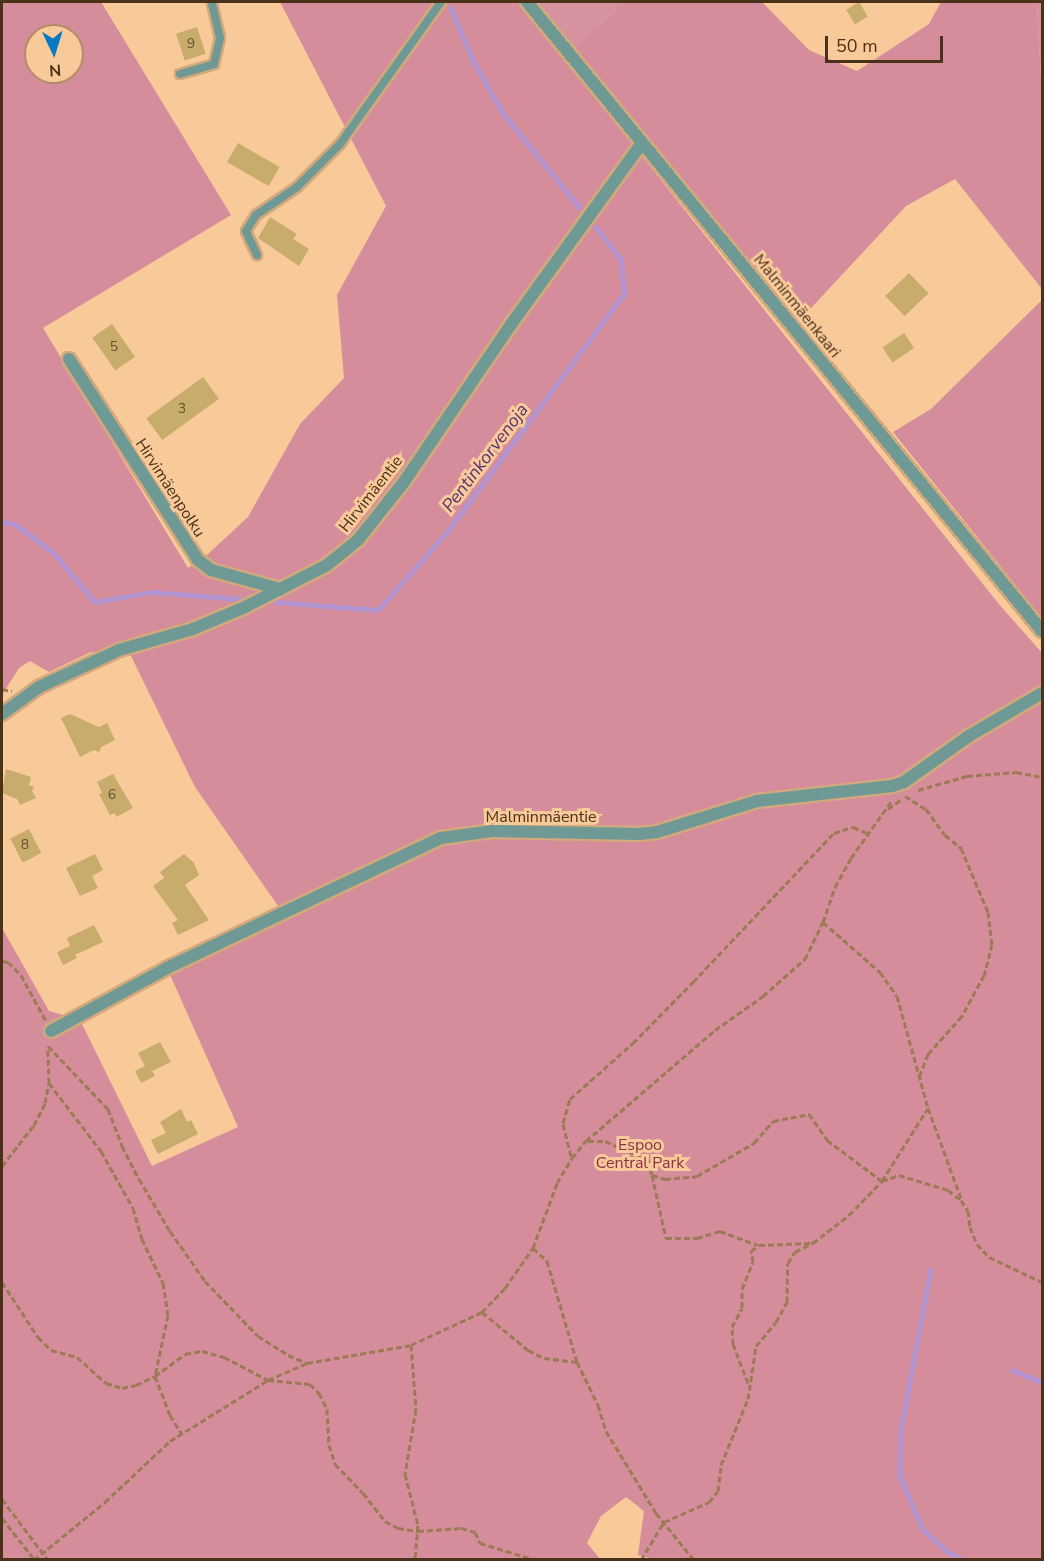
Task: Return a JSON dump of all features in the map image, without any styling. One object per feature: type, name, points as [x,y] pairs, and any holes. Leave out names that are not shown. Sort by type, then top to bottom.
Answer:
[{"type":"street","name":"Malminmäenkaari","points":[[527,2],[1042,631]]},
{"type":"street","name":"Hirvimäentie","points":[[2,714],[39,687],[119,650],[193,629],[280,589],[327,565],[358,540],[404,482],[512,323],[641,144]]},
{"type":"street","name":"Hirvimäenpolku","points":[[69,359],[198,560],[211,570],[280,589]]},
{"type":"street","name":"Malminmäentie","points":[[51,1031],[166,968],[441,838],[492,831],[648,833],[757,801],[881,788],[904,782],[969,736],[1042,693]]},
{"type":"lane","points":[[180,74],[214,64],[220,38],[212,2]]},
{"type":"lane","points":[[257,255],[246,231],[256,215],[297,187],[340,144],[441,2]]},
{"type":"path","points":[[886,810],[905,796],[967,776],[1016,772],[1042,777]]},
{"type":"path","points":[[2,1518],[34,1559],[105,1502],[170,1442],[268,1380],[308,1364],[411,1345],[482,1311],[505,1288],[533,1248],[557,1183],[572,1158],[586,1141],[698,1044],[763,996],[805,959],[823,922],[835,887],[867,833],[886,810],[904,782]]},
{"type":"path","points":[[905,796],[926,809],[945,835],[961,848],[988,912],[992,944],[984,975],[962,1016],[928,1054],[919,1077]]},
{"type":"path","points":[[572,1158],[563,1123],[570,1099],[633,1043],[834,833],[853,827],[867,833]]},
{"type":"path","points":[[823,922],[880,972],[897,996],[928,1108],[968,1212],[970,1227],[977,1244],[989,1257],[1042,1282]]},
{"type":"path","points":[[2,961],[9,962],[21,975],[51,1031]]},
{"type":"path","points":[[2,1166],[34,1125],[45,1103],[49,1083],[48,1046],[108,1109],[140,1179],[170,1231],[205,1281],[258,1336],[288,1355],[308,1364]]},
{"type":"path","points":[[49,1083],[101,1151],[133,1208],[142,1239],[163,1283],[168,1315],[155,1376],[170,1415],[182,1434]]},
{"type":"path","points":[[640,1560],[664,1522],[709,1502],[718,1491],[721,1466],[742,1418],[756,1346],[776,1322],[787,1302],[788,1263],[795,1252],[813,1243],[849,1215],[882,1181],[928,1108]]},
{"type":"path","points":[[652,1174],[665,1179],[697,1176],[754,1143],[773,1121],[809,1114],[827,1140],[882,1181]]},
{"type":"path","points":[[586,1141],[605,1141],[648,1160],[666,1238],[697,1238],[720,1231],[759,1245],[813,1243]]},
{"type":"path","points":[[882,1181],[899,1175],[948,1190],[962,1200]]},
{"type":"path","points":[[748,1383],[733,1344],[732,1327],[742,1308],[742,1289],[753,1262],[752,1251],[759,1245]]},
{"type":"path","points":[[533,1248],[547,1261],[577,1362],[598,1406],[606,1431],[633,1479],[693,1559]]},
{"type":"path","points":[[2,1282],[38,1337],[51,1350],[77,1357],[106,1383],[122,1388],[155,1376],[185,1354],[202,1352],[224,1357],[268,1380],[310,1384],[319,1393],[327,1409],[329,1445],[335,1464],[363,1493],[385,1521],[398,1528],[418,1531],[461,1528],[475,1532],[480,1543],[536,1560]]},
{"type":"path","points":[[482,1311],[528,1350],[544,1358],[577,1362]]},
{"type":"path","points":[[411,1345],[416,1409],[405,1474],[418,1531],[415,1560]]},
{"type":"path","points":[[2,1499],[44,1551],[48,1560]]},
{"type":"shaded area","points":[[536,2],[624,2],[574,48]]},
{"type":"shaded area","points":[[1042,4],[1042,97],[1037,5]]},
{"type":"green space","name":"Espoo Central Park","points":[[2,2],[101,2],[231,215],[43,328],[188,568],[208,554],[248,517],[300,424],[344,378],[337,295],[386,206],[280,2],[519,2],[998,603],[1042,653],[1042,1559],[654,1559],[638,1555],[644,1511],[626,1497],[601,1516],[587,1543],[600,1559],[2,1559],[2,928],[49,1011],[80,1020],[152,1166],[238,1127],[167,968],[283,913],[195,787],[131,656],[91,652],[49,672],[30,661],[19,668],[2,695]]},
{"type":"green space","points":[[624,2],[762,2],[809,50],[857,71],[929,24],[941,2],[1042,2],[1037,6],[1042,97],[1042,289],[955,179],[906,206],[799,321],[646,140],[574,48]]},
{"type":"green space","points":[[1042,300],[1042,618],[893,432],[931,409]]},
{"type":"building","points":[[859,2],[868,17],[855,24],[846,10]]},
{"type":"building","points":[[197,27],[206,54],[185,60],[176,34]]},
{"type":"building","points":[[238,143],[280,167],[269,186],[227,162]]},
{"type":"building","points":[[270,217],[297,234],[293,239],[309,249],[299,266],[258,238]]},
{"type":"building","points":[[909,273],[928,293],[905,316],[885,296]]},
{"type":"building","points":[[112,324],[135,357],[115,371],[92,338]]},
{"type":"building","points":[[904,333],[914,348],[893,362],[882,348]]},
{"type":"building","points":[[203,377],[219,399],[162,440],[146,418]]},
{"type":"building","points":[[70,714],[99,727],[107,723],[115,740],[101,747],[99,752],[94,750],[80,757],[61,718]]},
{"type":"building","points":[[6,769],[31,777],[29,785],[34,787],[32,791],[36,798],[20,805],[17,799],[2,793]]},
{"type":"building","points":[[113,774],[133,808],[116,817],[115,813],[110,815],[99,794],[102,793],[97,782]]},
{"type":"building","points":[[29,829],[41,853],[23,863],[10,839]]},
{"type":"building","points":[[95,854],[103,870],[92,876],[98,888],[80,896],[66,868]]},
{"type":"building","points":[[184,854],[194,863],[199,875],[185,885],[209,920],[178,935],[172,923],[178,920],[153,886],[164,878],[160,872]]},
{"type":"building","points":[[94,925],[103,942],[75,955],[77,958],[63,965],[57,952],[70,946],[67,938]]},
{"type":"building","points":[[160,1042],[171,1062],[152,1071],[155,1076],[141,1083],[135,1071],[145,1066],[138,1053]]},
{"type":"building","points":[[181,1109],[187,1122],[191,1120],[198,1134],[158,1154],[151,1140],[166,1133],[160,1122]]},
{"type":"waterway","name":"Pentinkorvenoja","points":[[451,8],[473,60],[503,113],[579,207]]},
{"type":"waterway","name":"Pentinkorvenoja","points":[[276,602],[378,610],[447,532],[624,294],[621,260],[596,228]]},
{"type":"waterway","name":"Pentinkorvenoja","points":[[2,522],[15,524],[53,552],[95,602],[151,592],[240,599]]},
{"type":"waterway","points":[[931,1270],[901,1431],[900,1476],[923,1530],[948,1552],[964,1560]]},
{"type":"waterway","points":[[1012,1370],[1042,1382]]}]
